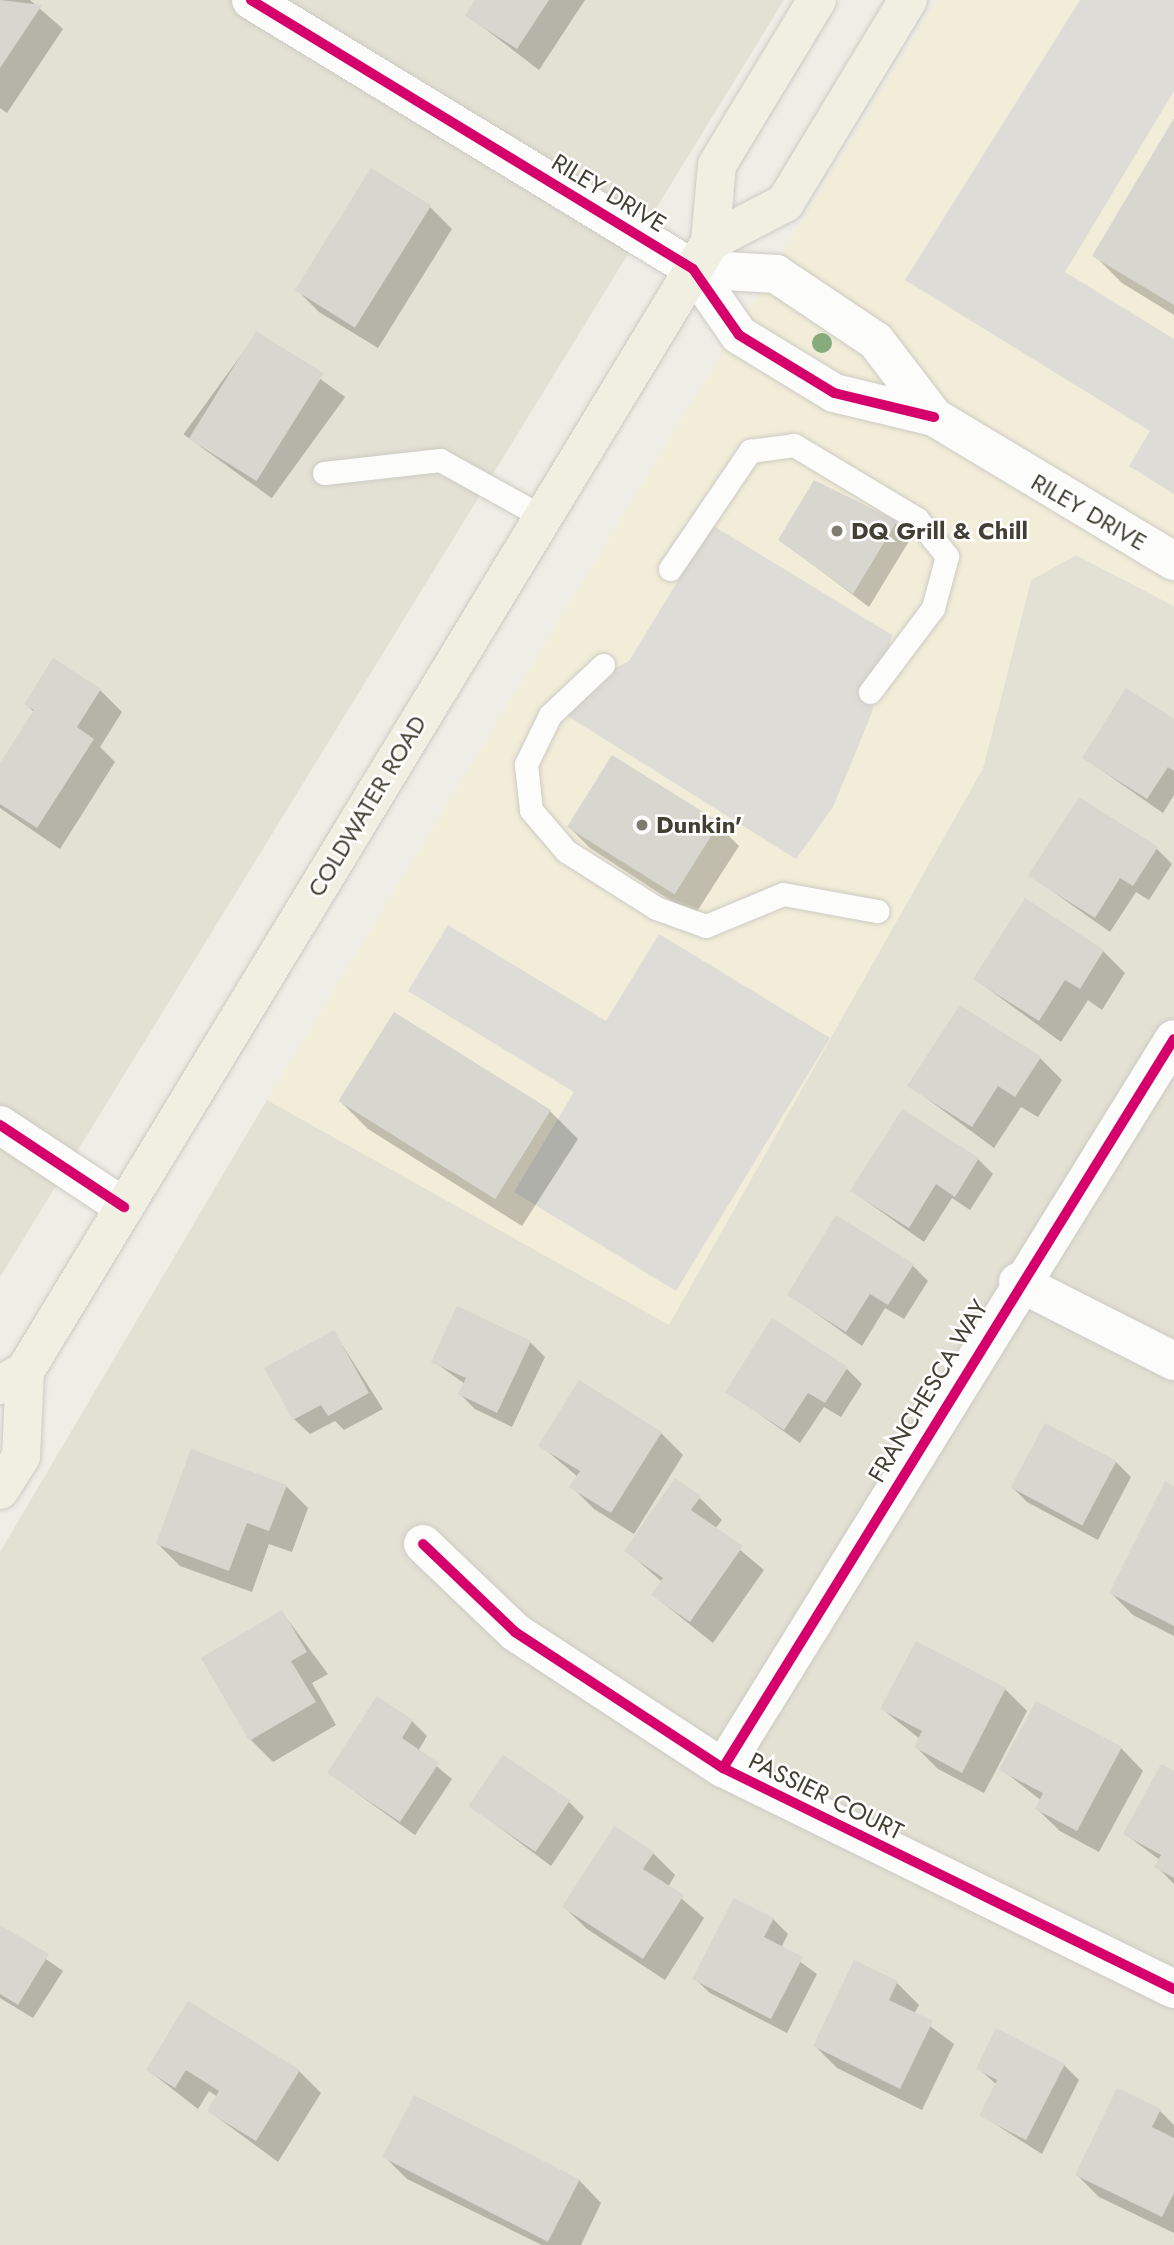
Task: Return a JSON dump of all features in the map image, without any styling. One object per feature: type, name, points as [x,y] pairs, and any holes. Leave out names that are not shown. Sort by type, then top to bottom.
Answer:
[{"type":"main road","name":"COLDWATER ROAD","points":[[0,1490],[22,1456],[12,1378],[124,1207],[701,255],[717,165],[817,0]]},
{"type":"main road","points":[[701,255],[785,203],[908,0]]},
{"type":"street","name":"RILEY DRIVE","points":[[251,0],[701,255],[776,274],[876,341],[934,417]]},
{"type":"street","name":"RILEY DRIVE","points":[[701,255],[740,335],[834,393],[934,417],[1174,561]]},
{"type":"street","name":"FRANCHESCA WAY","points":[[723,1768],[1018,1282],[1174,1039]]},
{"type":"street","points":[[0,1125],[124,1207]]},
{"type":"street","points":[[1018,1282],[1174,1361]]},
{"type":"street","name":"PASSIER COURT","points":[[423,1544],[515,1632],[723,1768],[1174,1989]]},
{"type":"lane","points":[[670,569],[750,451],[794,445],[917,519],[947,556],[933,608],[870,692]]},
{"type":"lane","points":[[324,473],[440,460],[543,517]]},
{"type":"lane","points":[[603,664],[550,715],[526,764],[531,810],[566,851],[656,908],[706,926],[783,894],[877,911]]},
{"type":"shaded area","points":[[0,0],[784,0],[0,1277]]},
{"type":"shaded area","points":[[937,0],[1174,0],[1174,606],[1076,555],[1031,580],[983,768],[669,1325],[267,1100]]},
{"type":"shaded area","points":[[1080,0],[1174,0],[1174,91],[1065,272],[1174,339],[1174,494],[1129,466],[1150,431],[905,280]]},
{"type":"shaded area","points":[[712,525],[892,635],[871,715],[833,807],[796,859],[566,715],[581,686],[629,661]]},
{"type":"shaded area","points":[[1076,555],[1174,606],[1174,2245],[0,2245],[0,1552],[267,1100],[669,1324],[983,768],[1031,580]]},
{"type":"shaded area","points":[[448,925],[606,1021],[659,934],[830,1038],[676,1291],[514,1192],[574,1092],[408,991]]},
{"type":"building","points":[[0,0],[42,5],[0,68]]},
{"type":"building","points":[[475,0],[549,0],[517,49],[465,16]]},
{"type":"building","points":[[1174,118],[1174,305],[1092,256]]},
{"type":"building","points":[[371,168],[431,206],[355,328],[295,290]]},
{"type":"building","points":[[256,331],[324,373],[257,481],[189,439]]},
{"type":"building","name":"DQ Grill & Chill","points":[[814,480],[897,521],[853,594],[778,540]]},
{"type":"building","points":[[53,658],[101,689],[77,727],[94,739],[37,828],[0,804],[0,763],[34,710],[24,704]]},
{"type":"building","points":[[1126,688],[1174,719],[1174,771],[1168,767],[1147,799],[1082,758]]},
{"type":"building","name":"Dunkin'","points":[[612,755],[720,822],[675,894],[567,827]]},
{"type":"building","points":[[1079,797],[1158,847],[1133,886],[1120,878],[1095,918],[1028,876]]},
{"type":"building","points":[[1025,898],[1104,950],[1080,989],[1065,980],[1039,1021],[973,979]]},
{"type":"building","points":[[960,1005],[1041,1057],[1015,1097],[998,1086],[972,1127],[907,1086]]},
{"type":"building","points":[[394,1012],[551,1110],[495,1199],[338,1101]]},
{"type":"building","points":[[902,1109],[979,1158],[955,1197],[936,1184],[909,1228],[850,1191]]},
{"type":"building","points":[[836,1215],[914,1264],[888,1305],[870,1294],[846,1332],[787,1295]]},
{"type":"building","points":[[457,1306],[531,1341],[497,1413],[458,1394],[466,1378],[431,1362]]},
{"type":"building","points":[[772,1318],[848,1367],[825,1403],[808,1393],[784,1430],[725,1392]]},
{"type":"building","points":[[334,1330],[369,1393],[328,1416],[321,1405],[293,1420],[264,1368]]},
{"type":"building","points":[[579,1380],[662,1432],[611,1513],[569,1487],[580,1471],[538,1446]]},
{"type":"building","points":[[1045,1423],[1117,1461],[1082,1525],[1011,1487]]},
{"type":"building","points":[[191,1449],[287,1485],[269,1531],[247,1523],[229,1571],[156,1544]]},
{"type":"building","points":[[675,1478],[701,1496],[691,1510],[743,1546],[690,1622],[651,1595],[663,1578],[624,1551]]},
{"type":"building","points":[[1165,1481],[1174,1486],[1174,1626],[1109,1593]]},
{"type":"building","points":[[282,1610],[307,1652],[291,1661],[316,1702],[249,1741],[201,1658]]},
{"type":"building","points":[[916,1641],[1006,1688],[962,1773],[914,1747],[922,1731],[880,1709]]},
{"type":"building","points":[[377,1696],[413,1720],[402,1738],[439,1763],[400,1822],[327,1773]]},
{"type":"building","points":[[1036,1701],[1122,1747],[1077,1831],[1035,1809],[1043,1793],[999,1770]]},
{"type":"building","points":[[503,1755],[570,1800],[535,1852],[468,1806]]},
{"type":"building","points":[[1161,1764],[1174,1771],[1174,1878],[1154,1867],[1161,1855],[1123,1834]]},
{"type":"building","points":[[614,1826],[654,1852],[643,1869],[684,1895],[643,1959],[562,1907]]},
{"type":"building","points":[[734,1898],[774,1918],[764,1937],[803,1957],[771,2019],[692,1979]]},
{"type":"building","points":[[0,1925],[49,1954],[18,2005],[0,1994]]},
{"type":"building","points":[[854,1960],[898,1981],[889,2000],[933,2021],[900,2089],[813,2046]]},
{"type":"building","points":[[188,2001],[300,2070],[256,2141],[207,2111],[219,2091],[186,2070],[175,2088],[146,2070]]},
{"type":"building","points":[[996,2028],[1065,2064],[1026,2140],[979,2116],[997,2080],[976,2069]]},
{"type":"building","points":[[1117,2088],[1161,2109],[1152,2127],[1174,2138],[1174,2193],[1162,2217],[1075,2175]]},
{"type":"building","points":[[414,2095],[580,2179],[548,2242],[382,2157]]},
{"type":"cycle path","points":[[251,0],[693,269],[739,335],[834,393],[934,417]]},
{"type":"cycle path","points":[[723,1768],[1174,1039]]},
{"type":"cycle path","points":[[0,1125],[124,1207]]},
{"type":"cycle path","points":[[423,1544],[515,1632],[723,1768],[1174,1989]]},
{"type":"place","name":"DQ Grill & Chill","points":[[837,531]]},
{"type":"place","name":"Dunkin'","points":[[642,825]]}]
